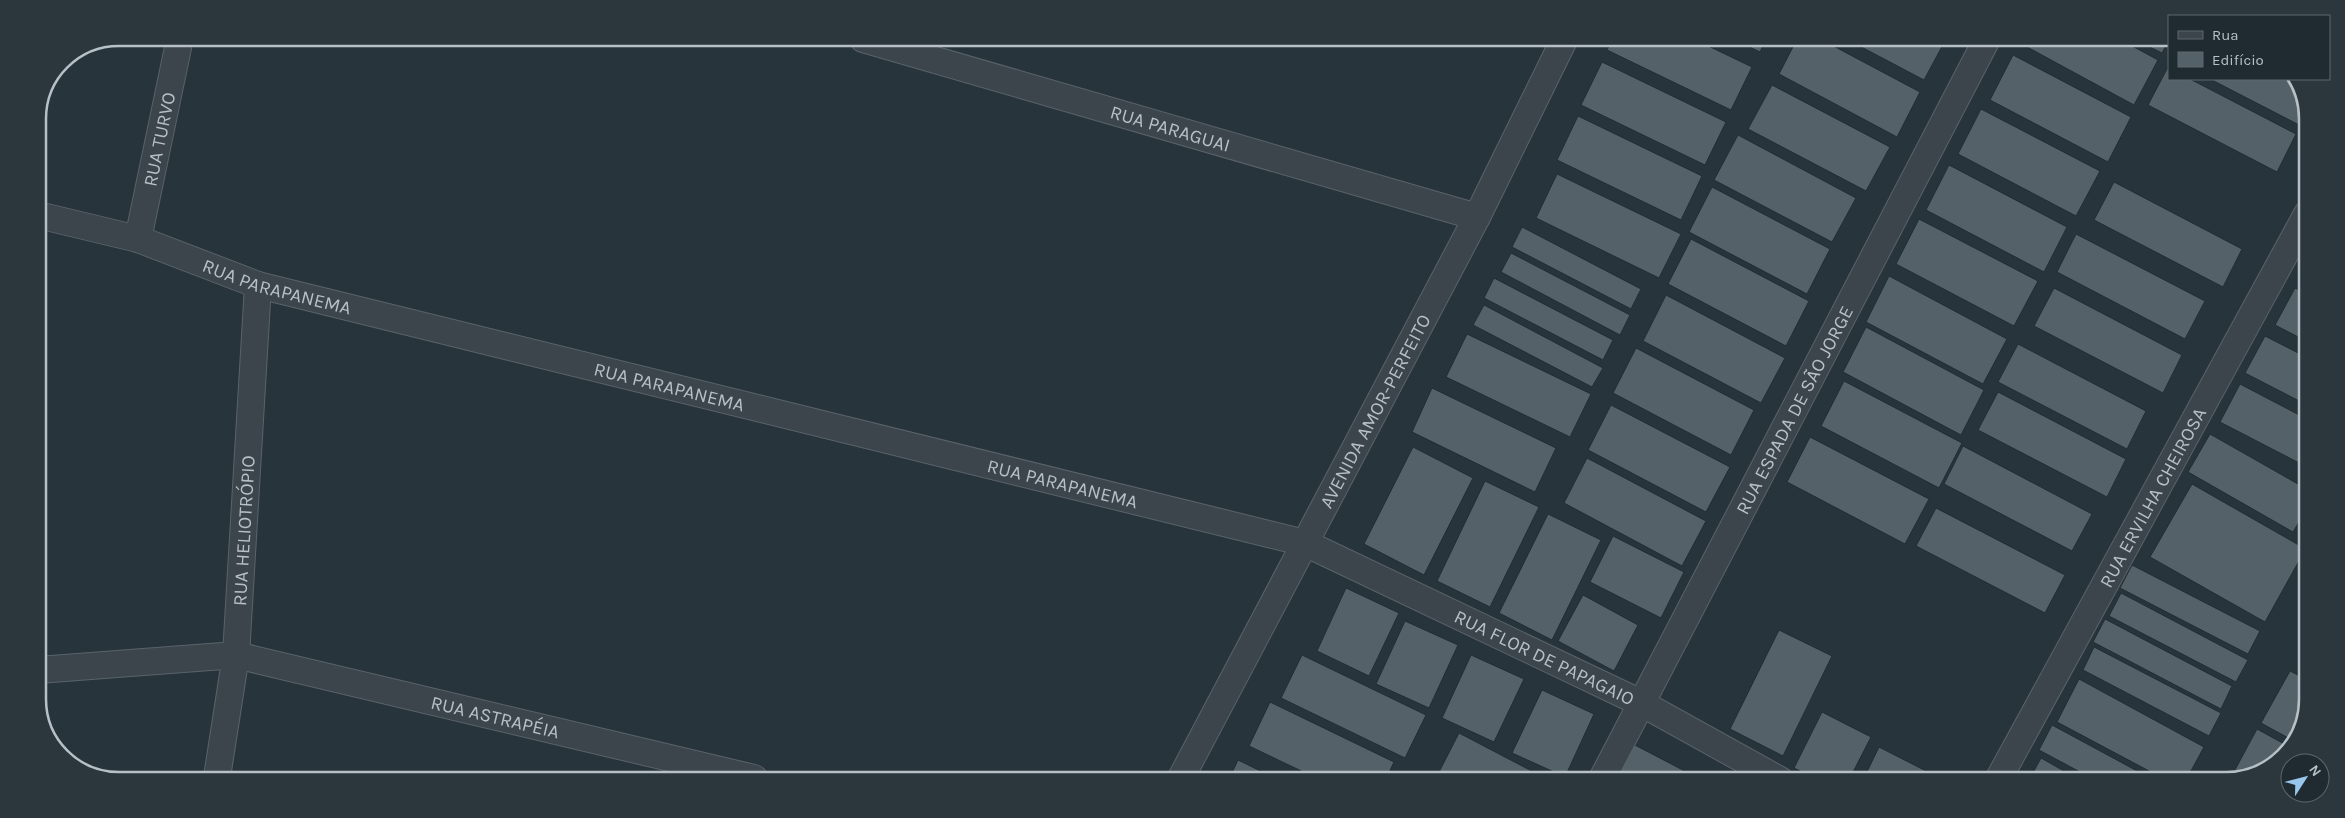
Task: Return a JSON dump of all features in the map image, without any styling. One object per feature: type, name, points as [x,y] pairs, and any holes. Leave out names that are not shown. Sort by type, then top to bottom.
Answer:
[{"type":"street","name":"RUA TURVO","points":[[138,239],[178,46]]},
{"type":"street","name":"RUA PARAGUAI","points":[[887,46],[1477,217]]},
{"type":"street","name":"AVENIDA AMOR-PERFEITO","points":[[1185,772],[1477,217],[1561,46]]},
{"type":"street","name":"RUA ESPADA DE SÃO JORGE","points":[[1606,772],[1643,704],[1983,46]]},
{"type":"street","name":"RUA PARAPANEMA","points":[[46,217],[138,239],[258,285],[1306,543]]},
{"type":"street","name":"RUA ERVILHA CHEIROSA","points":[[2002,772],[2299,229]]},
{"type":"street","name":"RUA HELIOTRÓPIO","points":[[218,772],[236,655],[258,285]]},
{"type":"street","name":"RUA FLOR DE PAPAGAIO","points":[[1306,543],[1643,704],[1766,772]]},
{"type":"street","name":"RUA ASTRAPÉIA","points":[[46,669],[236,655],[729,772]]},
{"type":"building","points":[[1609,46],[1708,46],[1752,67],[1731,110],[1607,50]]},
{"type":"building","points":[[1747,46],[1763,46],[1760,52]]},
{"type":"building","points":[[1793,46],[1833,46],[1920,92],[1897,137],[1779,74]]},
{"type":"building","points":[[1859,46],[1942,46],[1924,80]]},
{"type":"building","points":[[2025,46],[2132,46],[2158,60],[2134,105]]},
{"type":"building","points":[[2148,46],[2166,46],[2162,53]]},
{"type":"building","points":[[2013,55],[2131,117],[2108,162],[1990,100]]},
{"type":"building","points":[[1602,62],[1726,122],[1705,165],[1581,105]]},
{"type":"building","points":[[2168,67],[2168,80],[2192,80],[2296,134],[2277,172],[2148,105]]},
{"type":"building","points":[[2212,80],[2287,80],[2295,95],[2299,125]]},
{"type":"building","points":[[1772,85],[1890,147],[1866,191],[1748,129]]},
{"type":"building","points":[[1981,109],[2100,171],[2076,216],[1958,154]]},
{"type":"building","points":[[1578,116],[1702,176],[1681,220],[1557,160]]},
{"type":"building","points":[[1738,135],[1856,198],[1832,242],[1714,180]]},
{"type":"building","points":[[1949,165],[2067,227],[2044,272],[1926,210]]},
{"type":"building","points":[[1557,174],[1681,234],[1659,278],[1536,218]]},
{"type":"building","points":[[2114,182],[2242,249],[2223,287],[2094,220]]},
{"type":"building","points":[[1712,187],[1830,249],[1807,294],[1689,232]]},
{"type":"building","points":[[1919,219],[2038,281],[2014,326],[1896,264]]},
{"type":"building","points":[[1522,227],[1641,289],[1631,309],[1512,247]]},
{"type":"building","points":[[2076,234],[2205,301],[2185,339],[2057,272]]},
{"type":"building","points":[[1691,239],[1809,301],[1786,346],[1668,284]]},
{"type":"building","points":[[1511,253],[1630,315],[1620,335],[1501,272]]},
{"type":"building","points":[[1889,276],[2007,339],[1983,384],[1866,322]]},
{"type":"building","points":[[1494,278],[1613,340],[1603,360],[1484,298]]},
{"type":"building","points":[[2054,288],[2182,355],[2163,393],[2034,326]]},
{"type":"building","points":[[2295,288],[2299,290],[2299,337],[2275,325]]},
{"type":"building","points":[[1666,295],[1785,358],[1761,403],[1643,341]]},
{"type":"building","points":[[1484,305],[1603,368],[1592,387],[1473,325]]},
{"type":"building","points":[[1866,327],[1984,390],[1961,435],[1843,372]]},
{"type":"building","points":[[1467,334],[1591,394],[1570,437],[1446,377]]},
{"type":"building","points":[[2265,336],[2299,353],[2299,401],[2245,373]]},
{"type":"building","points":[[2018,344],[2146,411],[2127,449],[1998,382]]},
{"type":"building","points":[[1636,348],[1754,410],[1731,455],[1613,393]]},
{"type":"building","points":[[1844,381],[1962,443],[1939,488],[1821,426]]},
{"type":"building","points":[[2240,384],[2299,415],[2299,463],[2220,422]]},
{"type":"building","points":[[1432,388],[1556,448],[1535,492],[1412,432]]},
{"type":"building","points":[[1998,392],[2126,459],[2107,497],[1978,430]]},
{"type":"building","points":[[1611,405],[1730,467],[1706,512],[1588,450]]},
{"type":"building","points":[[2210,434],[2299,485],[2299,522],[2293,532],[2188,472]]},
{"type":"building","points":[[1810,437],[1929,499],[1905,544],[1787,482]]},
{"type":"building","points":[[1963,446],[2092,514],[2072,551],[1944,484]]},
{"type":"building","points":[[1413,447],[1473,478],[1424,575],[1364,544]]},
{"type":"building","points":[[1587,458],[1706,521],[1682,566],[1564,503]]},
{"type":"building","points":[[1485,481],[1539,507],[1490,607],[1437,581]]},
{"type":"building","points":[[2192,484],[2299,545],[2299,561],[2265,622],[2150,557]]},
{"type":"building","points":[[1936,508],[2065,575],[2045,613],[1916,546]]},
{"type":"building","points":[[1548,514],[1601,540],[1552,640],[1499,613]]},
{"type":"building","points":[[1613,536],[1684,572],[1661,618],[1590,582]]},
{"type":"building","points":[[2132,565],[2260,631],[2248,654],[2120,588]]},
{"type":"building","points":[[1346,588],[1399,613],[1369,676],[1317,651]]},
{"type":"building","points":[[2121,593],[2248,660],[2236,682],[2109,616]]},
{"type":"building","points":[[1583,595],[1638,625],[1614,671],[1558,641]]},
{"type":"building","points":[[2105,619],[2232,686],[2221,709],[2093,642]]},
{"type":"building","points":[[1405,621],[1458,645],[1429,708],[1376,684]]},
{"type":"building","points":[[1779,630],[1832,656],[1783,756],[1730,729]]},
{"type":"building","points":[[2094,647],[2221,713],[2209,736],[2083,670]]},
{"type":"building","points":[[1302,655],[1426,715],[1405,758],[1281,698]]},
{"type":"building","points":[[1471,655],[1524,679],[1494,742],[1442,718]]},
{"type":"building","points":[[2290,671],[2299,676],[2297,713],[2295,723],[2287,737],[2261,723]]},
{"type":"building","points":[[2079,679],[2204,747],[2190,772],[2151,772],[2057,722]]},
{"type":"building","points":[[1542,690],[1594,714],[1567,772],[1554,772],[1512,753]]},
{"type":"building","points":[[1270,702],[1394,762],[1389,772],[1303,772],[1249,746]]},
{"type":"building","points":[[1822,712],[1871,737],[1853,772],[1802,772],[1794,768]]},
{"type":"building","points":[[2052,725],[2139,772],[2080,772],[2039,750]]},
{"type":"building","points":[[2257,729],[2284,744],[2267,760],[2234,771]]},
{"type":"building","points":[[1459,733],[1534,772],[1439,772]]},
{"type":"building","points":[[1633,744],[1687,772],[1618,772]]},
{"type":"building","points":[[1879,747],[1928,772],[1867,772]]},
{"type":"building","points":[[2041,758],[2066,772],[2033,772]]},
{"type":"building","points":[[1238,760],[1263,772],[1232,772]]}]
